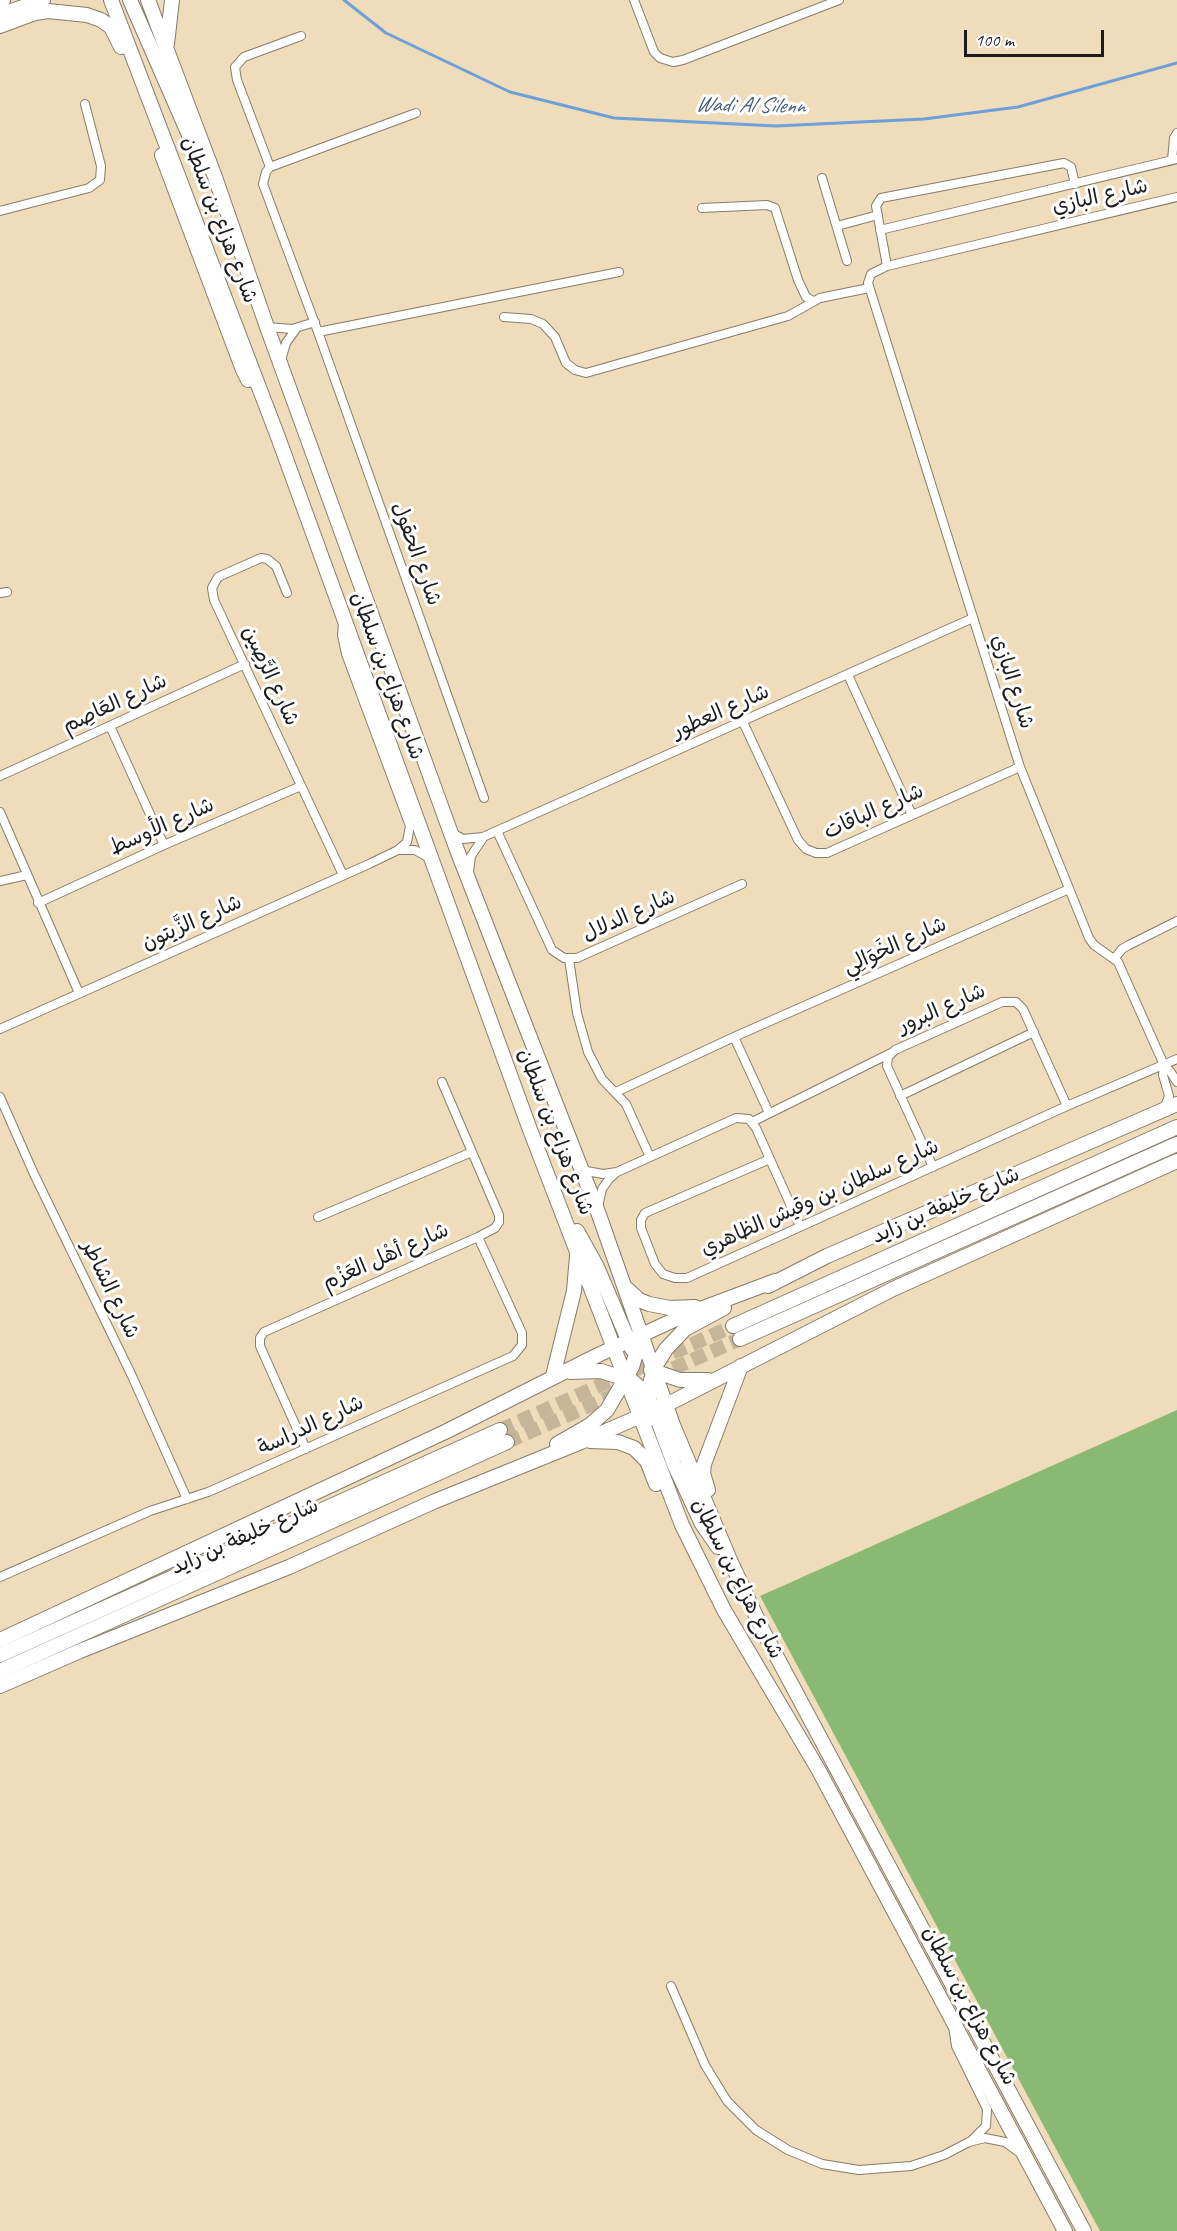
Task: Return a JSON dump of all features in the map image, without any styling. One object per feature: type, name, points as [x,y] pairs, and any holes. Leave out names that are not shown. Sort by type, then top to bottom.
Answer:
[{"type":"main road","points":[[0,15],[43,0]]},
{"type":"main road","name":"شارع هزاع بن سلطان","points":[[111,0],[263,396],[529,1127],[626,1378],[651,1408],[656,1457],[696,1555],[724,1610],[818,1769],[1065,2231]]},
{"type":"main road","points":[[130,0],[198,158],[210,182],[223,200]]},
{"type":"main road","name":"شارع هزاع بن سلطان","points":[[148,0],[223,200],[267,327],[452,833],[598,1212],[654,1371]]},
{"type":"main road","points":[[167,49],[172,0]]},
{"type":"main road","points":[[0,26],[35,13],[54,11],[87,15],[102,20],[115,33],[243,370],[251,384],[263,396]]},
{"type":"main road","points":[[651,1408],[654,1371],[666,1348],[685,1329],[775,1281],[838,1251],[1171,1107]]},
{"type":"main road","name":"شارع خليفة بن زايد","points":[[733,1326],[1177,1127]]},
{"type":"main road","name":"شارع خليفة بن زايد","points":[[740,1339],[1177,1144]]},
{"type":"main road","points":[[0,1686],[288,1567],[433,1502],[581,1442],[719,1378],[894,1289],[1177,1161]]},
{"type":"main road","points":[[561,1209],[582,1238],[594,1260],[628,1341],[637,1356],[654,1371],[687,1381],[719,1378]]},
{"type":"main road","points":[[556,1375],[574,1291],[577,1248]]},
{"type":"main road","points":[[624,1285],[634,1297],[644,1303],[680,1309],[700,1306],[775,1281]]},
{"type":"main road","points":[[0,1640],[435,1437],[614,1347],[687,1314],[775,1281]]},
{"type":"main road","points":[[433,1502],[461,1486],[554,1445],[590,1425],[607,1410],[626,1378],[637,1356],[641,1335]]},
{"type":"main road","points":[[730,1560],[725,1538],[705,1482],[704,1464],[741,1366]]},
{"type":"main road","points":[[556,1375],[601,1371],[626,1378],[638,1385],[651,1408],[702,1524],[730,1560]]},
{"type":"main road","name":"شارع خليفة بن زايد","points":[[0,1655],[503,1436],[0,1671]]},
{"type":"main road","points":[[581,1442],[621,1443],[634,1448],[641,1454],[682,1544],[696,1555]]},
{"type":"main road","name":"شارع هزاع بن سلطان","points":[[730,1560],[763,1631],[1084,2231]]},
{"type":"street","points":[[634,0],[654,52],[660,58],[673,62],[687,59],[839,0]]},
{"type":"street","points":[[301,36],[244,57],[235,67],[237,80],[270,167],[416,113]]},
{"type":"street","points":[[0,211],[89,188],[100,180],[102,166],[85,104]]},
{"type":"street","points":[[880,230],[1175,160],[1174,138],[1177,133]]},
{"type":"street","points":[[504,317],[531,319],[543,324],[555,337],[566,363],[575,370],[586,373],[788,316],[813,301],[868,288],[871,274],[887,266],[877,203],[884,196],[1064,164],[1069,165],[1072,170],[1075,184]]},
{"type":"street","name":"شارع الحقول","points":[[270,167],[263,184],[315,322],[484,798]]},
{"type":"street","points":[[822,178],[847,261]]},
{"type":"street","name":"شارع البازي","points":[[887,266],[1177,198]]},
{"type":"street","points":[[702,208],[767,205],[775,208],[798,280],[806,297],[813,301]]},
{"type":"street","points":[[837,226],[878,215]]},
{"type":"street","points":[[318,332],[619,272]]},
{"type":"street","name":"شارع البازي","points":[[868,288],[1020,767],[1089,938],[1101,951],[1115,958],[1164,1065],[1177,1082]]},
{"type":"street","points":[[267,327],[296,329],[315,322]]},
{"type":"street","points":[[281,361],[286,344],[296,329]]},
{"type":"street","name":"شارع الرَّصِين","points":[[287,593],[276,566],[267,558],[256,559],[224,574],[214,582],[212,594],[343,875]]},
{"type":"street","points":[[344,616],[342,635],[346,654],[410,826],[407,842],[398,850]]},
{"type":"street","name":"شارع العطور","points":[[452,833],[463,839],[483,837],[973,618]]},
{"type":"street","name":"شارع العَاصِم","points":[[0,776],[245,664]]},
{"type":"street","points":[[848,675],[912,815]]},
{"type":"street","name":"شارع الباقات","points":[[743,722],[798,840],[810,852],[827,853],[1020,767]]},
{"type":"street","points":[[110,726],[165,845]]},
{"type":"street","name":"شارع الأوسط","points":[[38,903],[301,786]]},
{"type":"street","points":[[0,812],[79,993]]},
{"type":"street","name":"شارع الدلال","points":[[497,831],[552,950],[560,957],[569,959],[578,958],[742,884]]},
{"type":"street","points":[[469,877],[471,856],[483,837]]},
{"type":"street","points":[[398,850],[415,850],[429,858],[435,865]]},
{"type":"street","name":"شارع الزَّيتون","points":[[0,1029],[398,850]]},
{"type":"street","points":[[0,881],[27,875]]},
{"type":"street","name":"شارع الخَوَالِي","points":[[616,1092],[1069,889]]},
{"type":"street","points":[[1115,958],[1122,949],[1177,921]]},
{"type":"street","points":[[569,959],[577,1013],[588,1052],[602,1079],[626,1104],[650,1157]]},
{"type":"street","name":"شارع البرور","points":[[933,1167],[887,1066],[891,1053],[1006,1001],[1020,1004],[1067,1106]]},
{"type":"street","points":[[900,1096],[1034,1032]]},
{"type":"street","points":[[735,1037],[769,1113]]},
{"type":"street","points":[[752,1122],[891,1053]]},
{"type":"street","name":"شارع سلطان بن وقيش الظاهري","points":[[770,1159],[645,1213],[641,1220],[641,1228],[656,1264],[669,1277],[687,1278],[1067,1106],[1177,1059]]},
{"type":"street","name":"شارع البازي","points":[[1164,1065],[1171,1107]]},
{"type":"street","name":"شارع أهْل العَزْم","points":[[306,1449],[260,1346],[260,1338],[264,1332],[477,1237],[495,1228],[500,1219],[442,1082]]},
{"type":"street","name":"شارع الشاطر","points":[[0,1097],[132,1376],[187,1499]]},
{"type":"street","points":[[581,1170],[603,1174],[617,1172],[736,1118],[744,1118],[752,1122],[800,1226]]},
{"type":"street","points":[[318,1217],[472,1152]]},
{"type":"street","points":[[598,1212],[602,1189],[617,1172]]},
{"type":"street","name":"شارع الدراسة","points":[[0,1577],[150,1510],[224,1485],[510,1358],[519,1351],[522,1345],[522,1332],[477,1237]]},
{"type":"street","points":[[671,1986],[705,2065],[718,2089],[746,2121],[771,2141],[788,2150],[813,2161],[840,2168],[876,2170],[911,2166],[928,2161],[969,2142],[985,2138],[1010,2144],[1027,2159]]},
{"type":"street","points":[[953,2022],[956,2046],[987,2109],[986,2126],[969,2142]]},
{"type":"green space","points":[[1177,1410],[1177,2231],[1100,2231],[760,1596]]},
{"type":"waterway","name":"Wadi Al Silenn","points":[[344,0],[386,33],[510,92],[614,118],[776,126],[924,119],[1018,107],[1177,63]]},
{"type":"tunnel","points":[[500,1430],[733,1326]]},
{"type":"tunnel","points":[[654,1377],[740,1339]]},
{"type":"tunnel","points":[[507,1442],[623,1391]]}]
